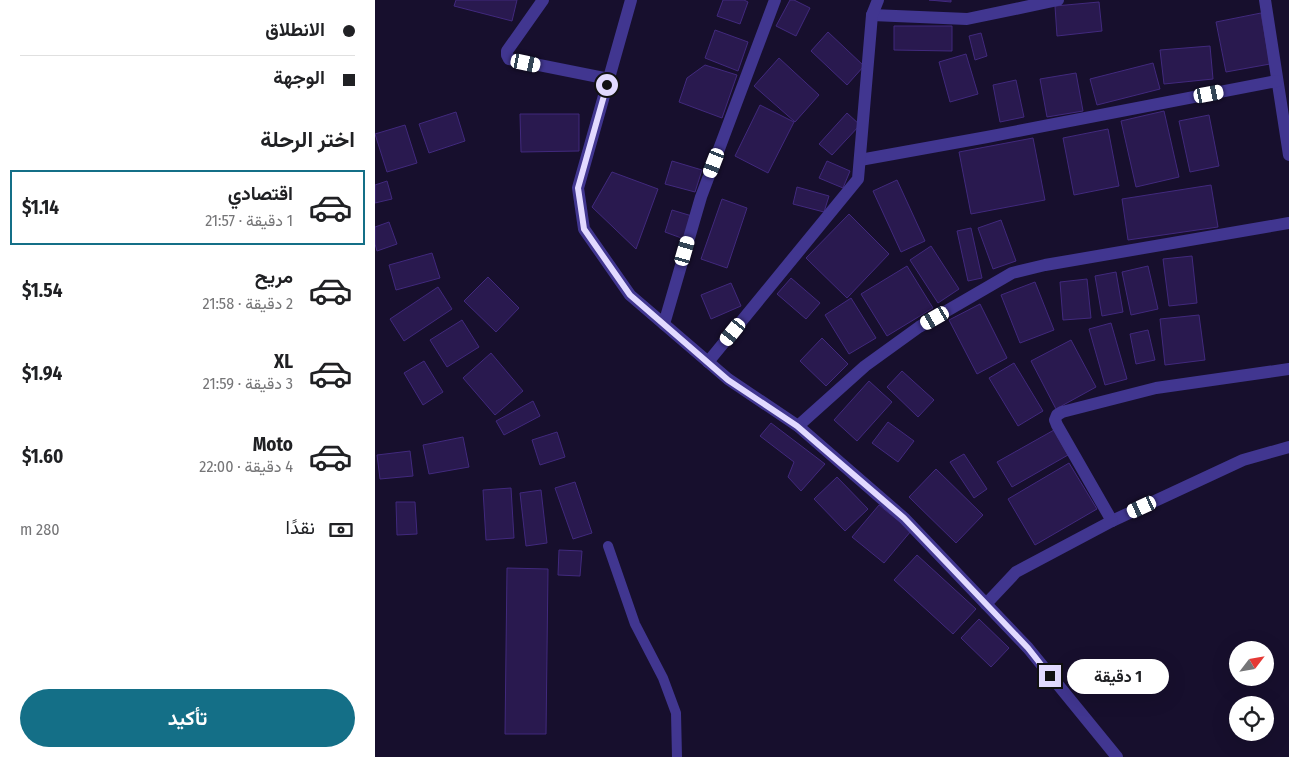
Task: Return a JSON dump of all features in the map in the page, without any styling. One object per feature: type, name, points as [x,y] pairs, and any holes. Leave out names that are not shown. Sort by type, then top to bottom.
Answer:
[{"type":"street","points":[[543,0],[507,51],[509,59],[609,79]]},
{"type":"street","points":[[631,0],[578,188],[584,229],[630,295],[728,380],[797,426],[904,518],[1028,648],[1117,757]]},
{"type":"street","points":[[664,324],[701,197],[775,0]]},
{"type":"street","points":[[708,362],[858,179],[873,15],[878,0]]},
{"type":"street","points":[[873,15],[967,19],[1058,0]]},
{"type":"street","points":[[1265,0],[1289,155]]},
{"type":"street","points":[[860,160],[1277,81]]},
{"type":"street","points":[[797,426],[865,366],[919,327],[1012,274],[1045,265],[1289,223]]},
{"type":"street","points":[[1111,521],[1057,425],[1055,420],[1057,415],[1062,412],[1156,388],[1289,369]]},
{"type":"street","points":[[986,604],[1016,572],[1111,521],[1243,460],[1289,447]]},
{"type":"lane","points":[[608,546],[635,624],[663,678],[676,713],[677,757]]},
{"type":"building","points":[[456,0],[517,0],[512,21],[454,6]]},
{"type":"building","points":[[723,0],[744,0],[748,2],[740,24],[717,16]]},
{"type":"building","points":[[790,0],[810,8],[796,36],[776,26]]},
{"type":"building","points":[[929,0],[951,0],[951,2]]},
{"type":"building","points":[[1099,2],[1102,31],[1057,36],[1055,6]]},
{"type":"building","points":[[1261,13],[1270,64],[1226,72],[1216,22]]},
{"type":"building","points":[[894,26],[952,26],[952,51],[894,50]]},
{"type":"building","points":[[715,30],[748,42],[738,71],[705,58]]},
{"type":"building","points":[[828,32],[864,66],[847,85],[811,51]]},
{"type":"building","points":[[981,33],[987,56],[975,60],[969,36]]},
{"type":"building","points":[[1210,46],[1213,79],[1164,84],[1160,50]]},
{"type":"building","points":[[966,54],[978,94],[950,102],[939,62]]},
{"type":"building","points":[[779,58],[819,95],[795,122],[754,86]]},
{"type":"building","points":[[1153,63],[1160,89],[1097,105],[1090,79]]},
{"type":"building","points":[[705,65],[737,75],[722,118],[679,102],[687,78]]},
{"type":"building","points":[[1076,73],[1083,111],[1047,117],[1040,79]]},
{"type":"building","points":[[1016,80],[1024,117],[1000,122],[993,85]]},
{"type":"building","points":[[760,105],[794,122],[768,173],[735,156]]},
{"type":"building","points":[[1164,111],[1179,177],[1136,187],[1121,121]]},
{"type":"building","points":[[456,112],[465,141],[429,153],[419,124]]},
{"type":"building","points":[[847,113],[860,125],[832,155],[819,144]]},
{"type":"building","points":[[520,114],[579,114],[579,151],[521,152]]},
{"type":"building","points":[[1209,115],[1219,166],[1190,172],[1179,121]]},
{"type":"building","points":[[405,125],[417,163],[387,172],[375,134]]},
{"type":"building","points":[[1108,129],[1119,186],[1074,195],[1063,138]]},
{"type":"building","points":[[1033,138],[1045,200],[971,214],[959,152]]},
{"type":"building","points":[[672,161],[702,170],[695,192],[665,184]]},
{"type":"building","points":[[827,161],[850,171],[843,188],[819,178]]},
{"type":"building","points":[[612,172],[658,189],[636,249],[592,207]]},
{"type":"building","points":[[897,180],[925,241],[901,252],[873,191]]},
{"type":"building","points":[[387,181],[392,199],[375,203],[375,185]]},
{"type":"building","points":[[1211,185],[1218,227],[1128,240],[1122,199]]},
{"type":"building","points":[[797,187],[829,196],[824,212],[793,204]]},
{"type":"building","points":[[722,199],[747,208],[727,268],[701,259]]},
{"type":"building","points":[[672,210],[692,216],[684,239],[665,232]]},
{"type":"building","points":[[849,214],[889,254],[847,298],[806,258]]},
{"type":"building","points":[[1001,220],[1016,261],[993,269],[978,228]]},
{"type":"building","points":[[389,222],[397,244],[377,251],[375,227]]},
{"type":"building","points":[[971,228],[982,278],[968,281],[957,231]]},
{"type":"building","points":[[931,246],[959,289],[938,303],[910,260]]},
{"type":"building","points":[[432,253],[440,278],[396,290],[389,265]]},
{"type":"building","points":[[1192,256],[1197,303],[1169,306],[1163,259]]},
{"type":"building","points":[[907,266],[933,308],[887,336],[861,294]]},
{"type":"building","points":[[1148,266],[1158,309],[1131,315],[1122,272]]},
{"type":"building","points":[[1116,272],[1123,312],[1102,316],[1095,276]]},
{"type":"building","points":[[488,277],[519,308],[496,332],[464,301]]},
{"type":"building","points":[[791,278],[820,303],[806,319],[777,294]]},
{"type":"building","points":[[1087,279],[1091,318],[1063,320],[1060,282]]},
{"type":"building","points":[[1035,282],[1054,330],[1020,343],[1001,295]]},
{"type":"building","points":[[731,283],[741,306],[711,319],[701,295]]},
{"type":"building","points":[[438,287],[452,309],[404,341],[390,319]]},
{"type":"building","points":[[851,298],[876,338],[849,354],[825,315]]},
{"type":"building","points":[[980,304],[1007,358],[977,374],[949,320]]},
{"type":"building","points":[[1199,315],[1205,360],[1165,365],[1160,319]]},
{"type":"building","points":[[462,320],[479,347],[447,367],[430,340]]},
{"type":"building","points":[[1111,323],[1127,379],[1105,385],[1089,329]]},
{"type":"building","points":[[1148,330],[1155,360],[1136,364],[1130,334]]},
{"type":"building","points":[[822,338],[848,364],[826,386],[800,361]]},
{"type":"building","points":[[1071,340],[1096,387],[1056,409],[1031,361]]},
{"type":"building","points":[[491,353],[523,391],[495,415],[463,378]]},
{"type":"building","points":[[424,361],[443,392],[423,405],[404,373]]},
{"type":"building","points":[[1014,363],[1043,411],[1018,426],[989,378]]},
{"type":"building","points":[[902,371],[934,400],[918,417],[887,387]]},
{"type":"building","points":[[869,381],[892,402],[857,441],[834,420]]},
{"type":"building","points":[[533,401],[540,416],[504,435],[496,421]]},
{"type":"building","points":[[888,422],[914,441],[898,462],[872,443]]},
{"type":"building","points":[[771,423],[825,464],[801,491],[788,477],[794,462],[760,436]]},
{"type":"building","points":[[1054,430],[1068,455],[1012,487],[997,462]]},
{"type":"building","points":[[557,432],[565,457],[540,465],[532,440]]},
{"type":"building","points":[[463,437],[469,467],[429,474],[423,445]]},
{"type":"building","points":[[410,451],[413,476],[380,479],[377,455]]},
{"type":"building","points":[[964,454],[987,489],[974,498],[950,462]]},
{"type":"building","points":[[1069,463],[1097,509],[1035,545],[1008,499]]},
{"type":"building","points":[[936,469],[983,515],[956,543],[909,497]]},
{"type":"building","points":[[837,477],[868,509],[845,531],[814,499]]},
{"type":"building","points":[[575,482],[592,533],[573,539],[555,488]]},
{"type":"building","points":[[511,488],[514,538],[486,540],[483,490]]},
{"type":"building","points":[[541,490],[547,543],[526,546],[520,493]]},
{"type":"building","points":[[396,502],[415,502],[417,534],[397,535]]},
{"type":"building","points":[[879,505],[911,531],[884,563],[852,537]]},
{"type":"building","points":[[559,550],[582,551],[580,576],[558,575]]},
{"type":"building","points":[[917,555],[976,609],[953,634],[894,580]]},
{"type":"building","points":[[507,568],[548,569],[546,734],[505,734]]},
{"type":"building","points":[[979,619],[1009,648],[991,667],[961,638]]},
{"type":"route","points":[[607,85],[578,188],[584,229],[630,295],[728,380],[797,426],[904,518],[1028,648],[1050,676]]}]
